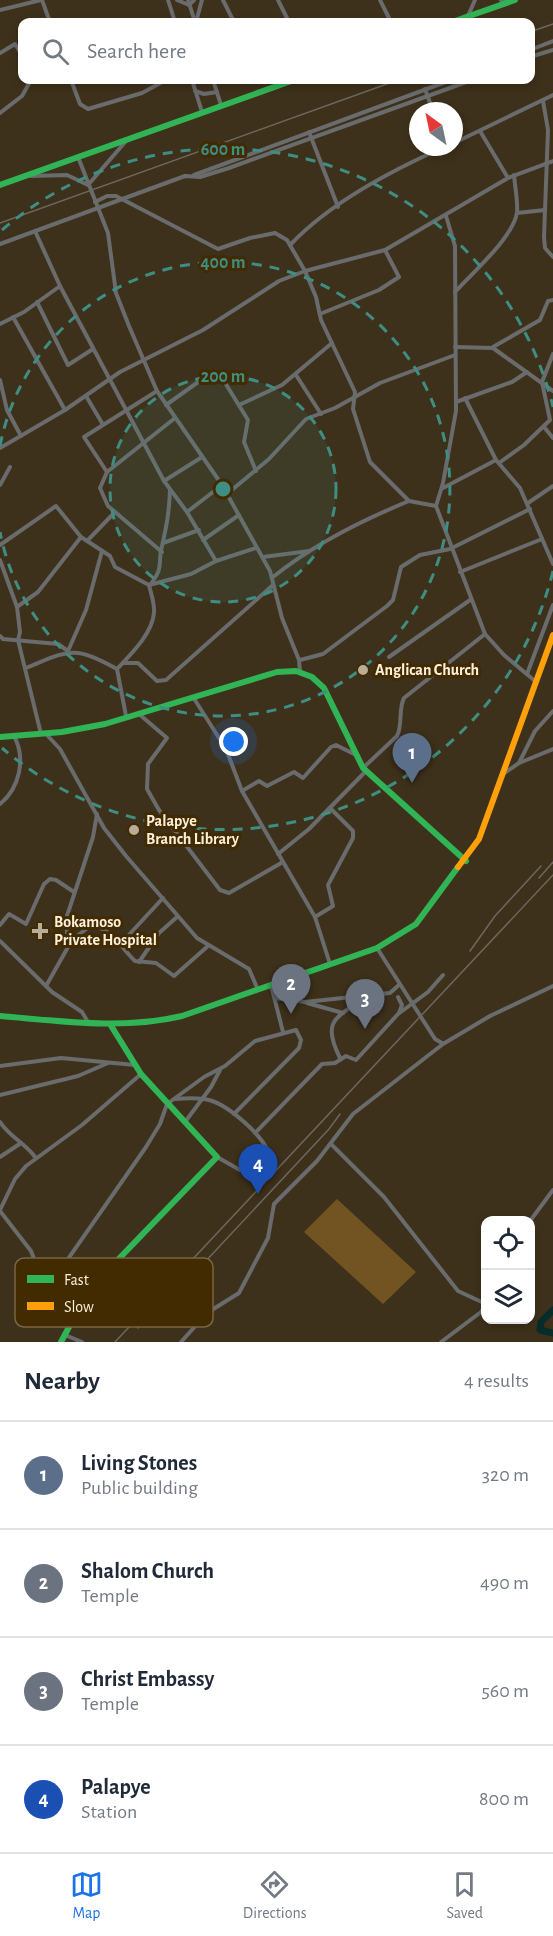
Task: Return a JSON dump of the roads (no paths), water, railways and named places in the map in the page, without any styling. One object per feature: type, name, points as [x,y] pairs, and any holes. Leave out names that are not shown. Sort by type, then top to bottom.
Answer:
[{"type":"street","points":[[15,0],[16,7]]},
{"type":"street","points":[[0,10],[41,0],[48,18]]},
{"type":"street","points":[[168,0],[174,18]]},
{"type":"street","points":[[177,0],[189,2],[194,0]]},
{"type":"street","points":[[196,18],[202,0]]},
{"type":"street","points":[[223,0],[232,18]]},
{"type":"street","points":[[278,0],[287,18]]},
{"type":"street","points":[[380,0],[389,18]]},
{"type":"street","points":[[467,17],[475,0]]},
{"type":"street","points":[[464,18],[504,1],[515,0]]},
{"type":"street","points":[[189,2],[194,18]]},
{"type":"street","points":[[228,18],[230,14]]},
{"type":"street","points":[[535,48],[553,41]]},
{"type":"street","points":[[0,53],[15,44],[18,49]]},
{"type":"street","points":[[535,56],[553,50]]},
{"type":"street","points":[[0,113],[22,96],[29,84]]},
{"type":"street","points":[[72,84],[80,104],[88,109],[142,93],[159,84]]},
{"type":"street","points":[[193,84],[202,112]]},
{"type":"street","points":[[214,84],[221,105]]},
{"type":"street","points":[[0,185],[282,84]]},
{"type":"street","points":[[0,243],[35,231],[96,204],[194,175],[439,84]]},
{"type":"street","points":[[194,175],[207,176],[462,84]]},
{"type":"street","points":[[424,89],[430,102]]},
{"type":"street","points":[[195,91],[204,94],[217,92]]},
{"type":"street","points":[[463,139],[553,96]]},
{"type":"street","points":[[543,100],[548,130],[544,245],[553,257]]},
{"type":"street","points":[[480,131],[508,178]]},
{"type":"street","points":[[309,132],[338,207]]},
{"type":"street","points":[[88,185],[128,138]]},
{"type":"street","points":[[290,245],[338,207],[370,186],[427,156]]},
{"type":"street","points":[[78,157],[108,233],[116,293],[144,361],[157,391],[222,485],[263,557],[273,578],[282,618],[299,660],[300,672]]},
{"type":"street","points":[[0,448],[65,410],[109,379],[202,330],[279,281],[305,271],[385,250],[508,178],[553,161]]},
{"type":"street","points":[[26,176],[67,175],[88,185]]},
{"type":"street","points":[[454,293],[501,242],[517,213],[514,175]]},
{"type":"street","points":[[0,178],[8,182]]},
{"type":"street","points":[[121,198],[219,249],[250,238],[274,233],[281,235],[290,245],[305,271],[320,314],[355,392],[353,409],[370,462],[409,501]]},
{"type":"street","points":[[517,213],[545,210]]},
{"type":"street","points":[[446,216],[455,246],[456,402],[442,489],[436,506],[450,549],[485,634],[535,681]]},
{"type":"street","points":[[35,231],[60,286],[164,481],[188,512],[216,561]]},
{"type":"street","points":[[320,314],[379,290],[399,277],[385,250]]},
{"type":"street","points":[[0,324],[60,286]]},
{"type":"street","points":[[455,347],[493,348],[540,320],[549,300],[553,300]]},
{"type":"street","points":[[37,302],[68,365],[93,349]]},
{"type":"street","points":[[13,317],[65,410]]},
{"type":"street","points":[[239,405],[282,385],[332,343]]},
{"type":"street","points":[[493,348],[553,391]]},
{"type":"street","points":[[442,489],[498,461],[544,428],[550,416],[542,382],[553,354]]},
{"type":"street","points":[[227,494],[256,472],[300,423],[380,383],[455,355]]},
{"type":"street","points":[[166,405],[216,372],[239,405],[248,425],[244,442],[256,472]]},
{"type":"street","points":[[456,402],[512,382],[527,372]]},
{"type":"street","points":[[296,375],[321,414]]},
{"type":"street","points":[[0,380],[8,410],[21,436]]},
{"type":"street","points":[[107,472],[84,437],[102,423],[157,391]]},
{"type":"street","points":[[86,396],[102,423]]},
{"type":"street","points":[[465,398],[498,461],[520,488],[528,503],[553,564]]},
{"type":"street","points":[[162,552],[115,512],[100,494],[107,472],[175,418]]},
{"type":"street","points":[[544,428],[553,438]]},
{"type":"street","points":[[164,481],[202,457]]},
{"type":"street","points":[[0,485],[9,467]]},
{"type":"street","points":[[188,512],[222,485]]},
{"type":"street","points":[[528,503],[553,486]]},
{"type":"street","points":[[117,669],[139,643],[153,618],[154,608],[149,585],[161,566],[163,543],[167,531],[170,490]]},
{"type":"street","points":[[273,578],[309,550],[357,522],[409,501],[436,506]]},
{"type":"street","points":[[0,545],[56,506],[81,537],[110,556],[115,567],[149,585],[191,574],[216,561],[256,548]]},
{"type":"street","points":[[299,660],[323,654],[387,606],[393,600],[401,567],[420,555],[450,549],[530,509]]},
{"type":"street","points":[[87,541],[115,512]]},
{"type":"street","points":[[203,540],[239,515]]},
{"type":"street","points":[[163,543],[199,530]]},
{"type":"street","points":[[16,607],[38,592],[81,537]]},
{"type":"street","points":[[460,572],[542,539]]},
{"type":"street","points":[[263,557],[309,550]]},
{"type":"street","points":[[26,668],[68,651],[83,620],[102,551]]},
{"type":"street","points":[[0,560],[16,607],[18,640],[44,734],[60,749],[110,835],[177,917],[208,946],[249,969],[258,990]]},
{"type":"street","points":[[123,663],[138,663],[157,681],[165,680],[274,585]]},
{"type":"street","points":[[389,657],[470,600]]},
{"type":"street","points":[[527,675],[553,604]]},
{"type":"street","points":[[278,854],[295,843],[397,736],[400,730],[400,705],[404,698],[485,634]]},
{"type":"street","points":[[0,1016],[89,1024],[162,1021],[271,986],[377,948],[407,932],[416,924],[466,861],[483,829],[553,635]]},
{"type":"street","points":[[0,636],[3,639],[58,644],[68,651],[86,654],[117,669]]},
{"type":"street","points":[[117,669],[126,716]]},
{"type":"street","points":[[0,737],[44,734],[105,723],[277,672],[300,672],[321,684],[329,694],[354,754],[364,770],[466,861]]},
{"type":"street","points":[[193,698],[226,749],[242,791],[315,917],[330,964]]},
{"type":"street","points":[[519,762],[536,731],[553,711]]},
{"type":"street","points":[[138,714],[168,738],[148,764],[146,781],[153,802],[220,890],[229,893],[284,862]]},
{"type":"street","points":[[0,804],[12,792],[21,765],[22,751],[14,736]]},
{"type":"street","points":[[242,791],[259,781],[267,786],[272,785],[294,772],[303,778],[331,747],[336,745],[354,754]]},
{"type":"street","points":[[502,774],[519,762],[553,749]]},
{"type":"street","points":[[315,917],[333,906],[334,901],[328,885],[353,838],[353,831],[330,808]]},
{"type":"street","points":[[67,949],[67,916],[93,837],[97,814]]},
{"type":"street","points":[[0,925],[9,914],[26,924],[44,884],[50,879],[56,879],[74,892]]},
{"type":"street","points":[[118,941],[126,938],[163,898]]},
{"type":"street","points":[[138,962],[159,933],[177,917]]},
{"type":"street","points":[[46,986],[61,964],[72,940],[90,926],[101,928],[118,941],[123,950],[138,962],[156,963],[175,976],[208,946]]},
{"type":"street","points":[[0,941],[46,986],[82,1012],[89,1024]]},
{"type":"street","points":[[377,948],[435,1039],[443,1044]]},
{"type":"street","points":[[255,1133],[322,1064],[336,1062],[346,1056],[356,1060],[398,1014],[443,975]]},
{"type":"street","points":[[305,1002],[390,993],[400,984]]},
{"type":"street","points":[[271,986],[283,1032]]},
{"type":"street","points":[[213,1309],[239,1293],[256,1264],[268,1238],[274,1204],[331,1144],[353,1114],[443,1044],[490,1016],[553,986]]},
{"type":"street","points":[[390,993],[398,997],[406,996]]},
{"type":"street","points":[[340,1058],[329,1033],[335,1021],[343,1013],[368,996]]},
{"type":"street","points":[[398,997],[402,1005],[398,1014]]},
{"type":"street","points":[[275,999],[305,1002],[343,1013]]},
{"type":"street","points":[[119,1040],[120,1031],[126,1023]]},
{"type":"street","points":[[110,1024],[141,1074],[166,1104],[217,1157],[240,1170],[262,1164],[268,1154],[255,1133],[234,1114],[219,1104],[202,1098],[173,1099]]},
{"type":"street","points":[[69,1258],[146,1147],[160,1124],[166,1104],[204,1077],[220,1070],[255,1041],[297,1030],[301,1040],[299,1048],[234,1114]]},
{"type":"street","points":[[0,1066],[61,1058],[135,1065]]},
{"type":"street","points":[[0,1095],[78,1076],[108,1063]]},
{"type":"street","points":[[185,1122],[220,1070]]},
{"type":"street","points":[[33,1258],[31,1251],[0,1210],[15,1179],[36,1158],[82,1125],[141,1074]]},
{"type":"street","points":[[1,1126],[36,1158]]},
{"type":"street","points":[[0,1157],[21,1143]]},
{"type":"street","points":[[331,1144],[384,1197],[458,1291],[481,1302]]},
{"type":"street","points":[[116,1258],[208,1169],[217,1157]]},
{"type":"street","points":[[535,1216],[553,1190]]},
{"type":"street","points":[[441,1342],[481,1312]]},
{"type":"street","points":[[61,1342],[68,1327]]},
{"type":"street","points":[[181,1342],[194,1327]]},
{"type":"street","points":[[65,1335],[81,1342]]},
{"type":"waterway","points":[[553,1310],[541,1322],[540,1330],[553,1333]]},
{"type":"railway","points":[[535,30],[553,24]]},
{"type":"railway","points":[[0,223],[387,84]]},
{"type":"railway","points":[[539,878],[553,862]]},
{"type":"railway","points":[[470,951],[495,916],[541,866]]},
{"type":"railway","points":[[194,1258],[553,875]]},
{"type":"railway","points":[[209,1258],[329,1129],[340,1114]]},
{"type":"railway","points":[[115,1342],[129,1327]]},
{"type":"place","name":"Anglican Church","points":[[363,670]]},
{"type":"place","name":"Living Stones","points":[[412,783]]},
{"type":"place","name":"Palapye Branch Library","points":[[134,830]]},
{"type":"place","name":"Bokamoso Private Hospital","points":[[40,931]]},
{"type":"place","name":"Shalom Church","points":[[291,1014]]},
{"type":"place","name":"Christ Embassy","points":[[365,1029]]},
{"type":"place","name":"Palapye","points":[[258,1194]]}]
